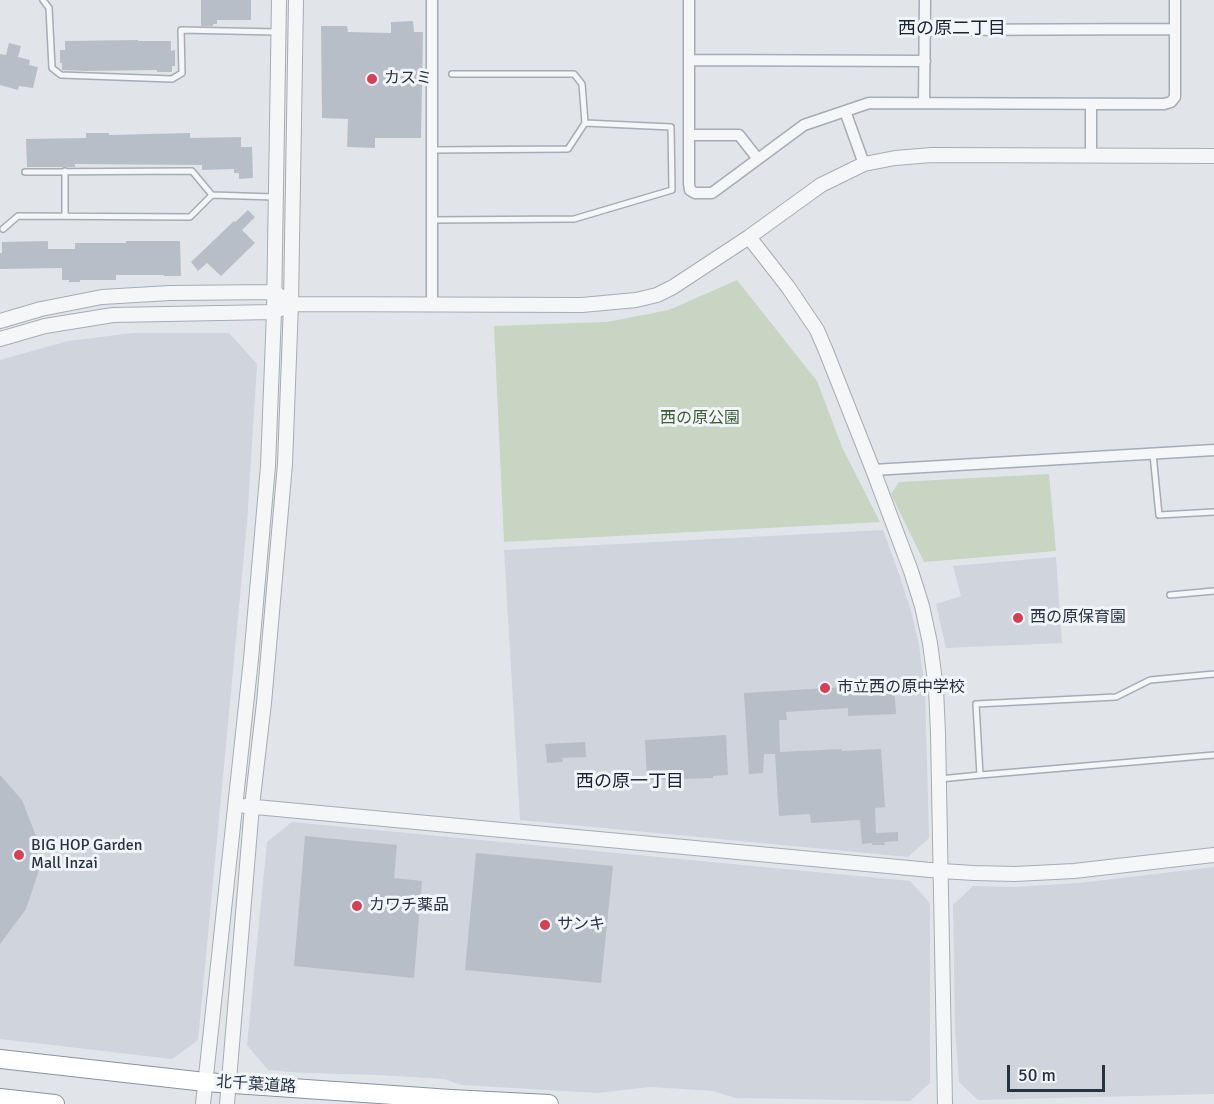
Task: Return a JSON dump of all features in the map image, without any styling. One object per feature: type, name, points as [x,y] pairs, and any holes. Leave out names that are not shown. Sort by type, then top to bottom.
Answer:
[{"type":"highway","name":"北千葉道路","points":[[0,1059],[205,1085],[228,1092],[549,1104]]},
{"type":"highway","points":[[0,1098],[55,1104]]},
{"type":"street","points":[[203,1104],[251,659],[268,466],[274,312],[279,0]]},
{"type":"street","points":[[228,1092],[252,806],[264,703],[285,464],[291,304],[296,0]]},
{"type":"street","points":[[432,0],[432,304]]},
{"type":"street","points":[[689,0],[689,184],[690,190],[695,193],[712,193],[804,125],[869,103],[1164,104],[1171,102],[1175,97],[1175,0]]},
{"type":"street","points":[[924,103],[925,0]]},
{"type":"street","points":[[925,30],[1175,29]]},
{"type":"street","points":[[689,60],[925,61]]},
{"type":"street","points":[[1090,104],[1091,155]]},
{"type":"street","points":[[844,111],[864,164]]},
{"type":"street","points":[[688,135],[739,135],[758,159]]},
{"type":"street","points":[[0,339],[45,326],[113,315],[274,312],[291,304],[582,305],[636,300],[657,296],[749,237],[821,184],[864,164],[932,154],[1214,156]]},
{"type":"street","points":[[749,237],[788,287],[817,330],[873,470],[922,606],[936,689],[940,779],[945,1104]]},
{"type":"street","points":[[0,321],[41,309],[102,297],[170,293],[274,292],[291,304]]},
{"type":"street","points":[[873,470],[1214,450]]},
{"type":"street","points":[[235,805],[974,873],[1045,873],[1214,855]]},
{"type":"lane","points":[[43,0],[49,8],[52,68],[61,75],[172,78],[182,72],[181,30],[278,32]]},
{"type":"lane","points":[[432,150],[568,149],[585,123],[582,84],[574,74],[452,75]]},
{"type":"lane","points":[[432,220],[574,219],[672,190],[671,127],[585,123]]},
{"type":"lane","points":[[65,171],[65,216]]},
{"type":"lane","points":[[25,172],[192,171],[212,195]]},
{"type":"lane","points":[[3,229],[18,216],[190,217],[212,195],[276,197]]},
{"type":"lane","points":[[1153,454],[1159,515],[1214,512]]},
{"type":"lane","points":[[1170,595],[1214,591]]},
{"type":"lane","points":[[980,775],[976,704],[1116,697],[1150,680],[1214,674]]},
{"type":"lane","points":[[940,779],[1214,755]]},
{"type":"shaded area","points":[[133,333],[229,333],[257,364],[247,523],[198,1040],[172,1059],[0,1039],[0,360],[68,341]]},
{"type":"shaded area","points":[[883,530],[911,611],[919,645],[925,689],[929,838],[908,857],[520,820],[504,550]]},
{"type":"shaded area","points":[[1056,557],[1062,643],[946,648],[936,604],[961,596],[953,566]]},
{"type":"shaded area","points":[[292,822],[910,881],[930,903],[930,1083],[910,1101],[735,1098],[713,1091],[650,1087],[598,1093],[462,1085],[444,1079],[268,1070],[247,1045],[267,842]]},
{"type":"shaded area","points":[[1214,867],[1214,1094],[978,1100],[959,1082],[955,1029],[953,905],[973,886],[1015,887],[1079,883]]},
{"type":"green space","name":"西の原公園","points":[[737,280],[817,381],[842,447],[880,522],[504,542],[494,326],[607,322],[669,310]]},
{"type":"green space","points":[[1049,474],[1056,551],[924,562],[891,494],[899,482]]},
{"type":"building","points":[[201,0],[251,0],[251,20],[217,20],[217,24],[213,26],[201,26]]},
{"type":"building","points":[[413,21],[414,32],[423,32],[421,138],[375,138],[375,148],[347,147],[348,119],[322,118],[321,26],[347,26],[348,32],[391,33],[391,22]]},
{"type":"building","points":[[65,41],[171,41],[171,51],[175,50],[175,66],[172,66],[172,72],[62,70],[60,50],[65,50]]},
{"type":"building","points":[[9,43],[21,46],[18,57],[30,60],[29,65],[38,67],[33,88],[19,86],[18,90],[0,85],[0,54],[6,55]]},
{"type":"building","points":[[86,133],[109,133],[109,135],[190,133],[190,138],[241,137],[241,147],[252,147],[253,178],[239,179],[239,173],[234,173],[234,169],[202,170],[202,165],[75,164],[75,167],[27,167],[26,139],[86,138]]},
{"type":"building","points":[[248,210],[255,217],[242,230],[255,243],[221,276],[207,263],[198,271],[191,262]]},
{"type":"building","points":[[48,241],[48,249],[75,249],[75,243],[180,241],[181,276],[116,275],[116,280],[69,282],[69,280],[62,280],[62,268],[0,269],[2,242]]},
{"type":"building","points":[[894,684],[896,714],[848,716],[848,708],[786,712],[787,720],[779,720],[780,752],[881,749],[885,807],[875,808],[876,833],[898,832],[898,841],[884,842],[885,845],[862,844],[860,820],[811,823],[810,814],[779,816],[775,754],[764,754],[763,773],[749,774],[744,693]]},
{"type":"building","points":[[726,735],[728,775],[713,776],[713,778],[647,780],[645,740]]},
{"type":"building","points":[[585,742],[586,757],[562,758],[563,762],[547,763],[545,744]]},
{"type":"building","name":"BIG HOP Garden Mall Inzai","points":[[0,775],[22,800],[36,836],[38,873],[26,909],[0,944]]},
{"type":"building","points":[[305,836],[397,845],[394,878],[422,881],[414,978],[294,966]]},
{"type":"building","points":[[476,853],[613,866],[601,983],[465,970]]},
{"type":"place","name":"カスミ","points":[[372,79]]},
{"type":"place","name":"西の原保育園","points":[[1018,618]]},
{"type":"place","name":"市立西の原中学校","points":[[825,688]]},
{"type":"place","name":"BIG HOP Garden Mall Inzai","points":[[19,855]]},
{"type":"place","name":"カワチ薬品","points":[[357,906]]},
{"type":"place","name":"サンキ","points":[[545,925]]},
{"type":"district","name":"西の原二丁目","points":[[952,29]]},
{"type":"district","name":"西の原一丁目","points":[[630,782]]}]
